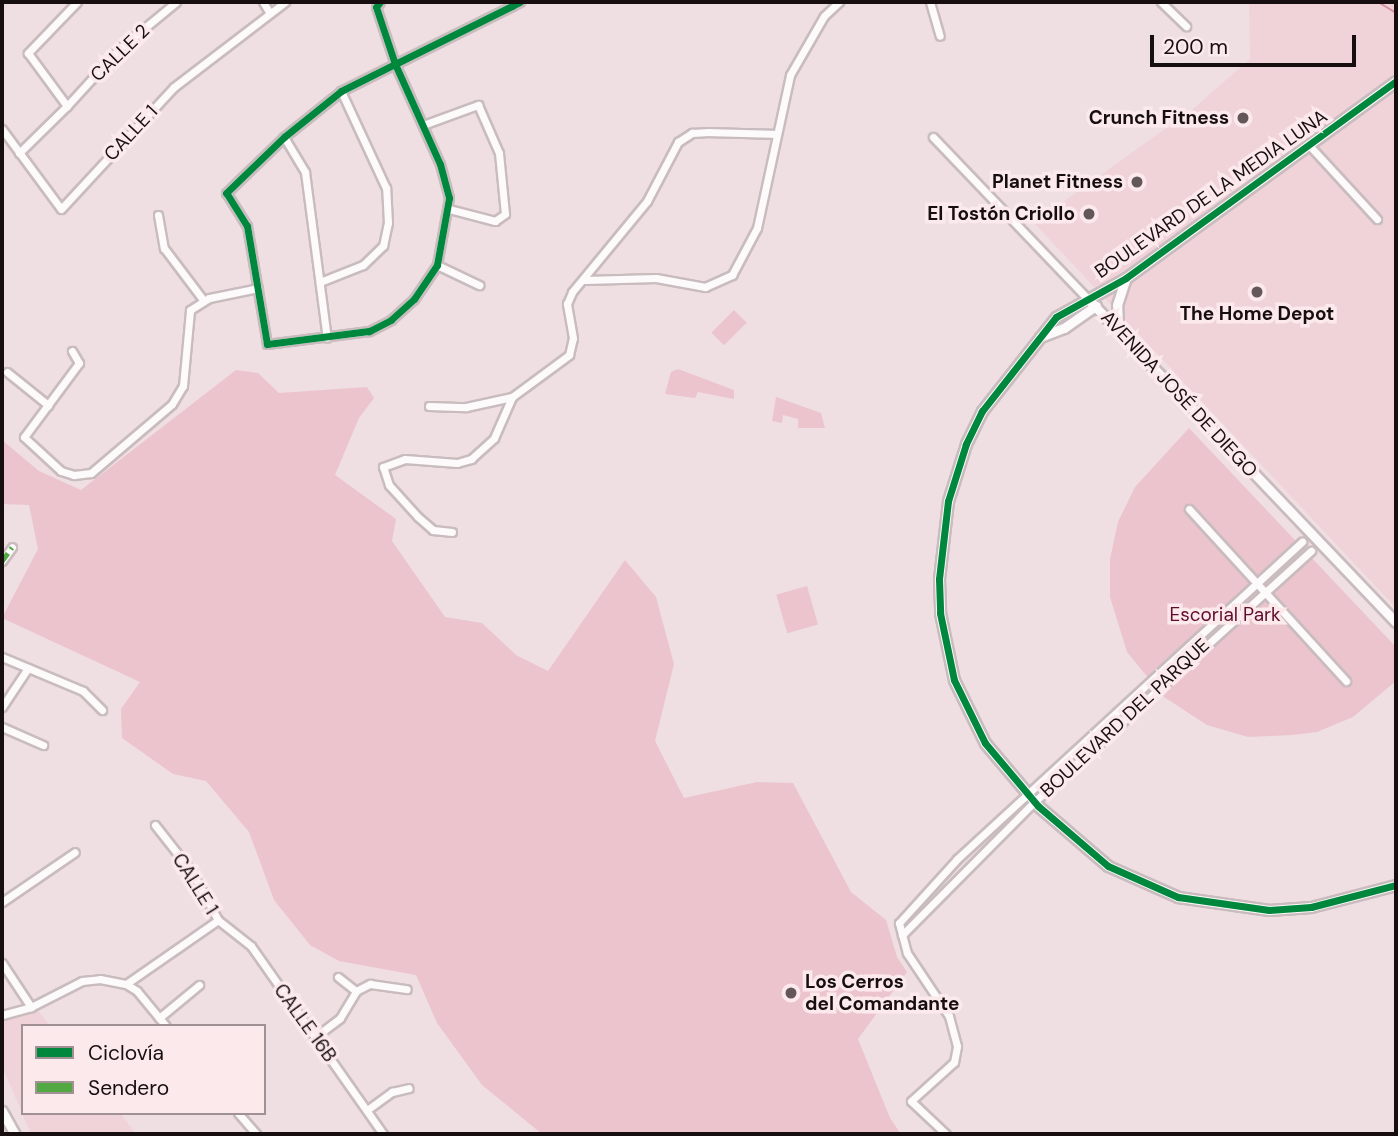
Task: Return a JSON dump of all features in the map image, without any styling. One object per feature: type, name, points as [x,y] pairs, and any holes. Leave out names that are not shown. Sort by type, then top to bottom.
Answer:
[{"type":"street","points":[[67,106],[28,54],[77,2]]},
{"type":"street","name":"CALLE 2","points":[[19,153],[119,49],[176,2]]},
{"type":"street","points":[[263,2],[270,13]]},
{"type":"street","name":"CALLE 1","points":[[2,129],[61,209],[174,87],[285,2]]},
{"type":"street","points":[[380,2],[376,7],[395,64],[440,164],[449,209],[437,265],[414,299],[391,320],[369,331],[267,344],[247,226],[226,193],[284,137],[341,91],[395,64],[520,2]]},
{"type":"street","points":[[585,280],[656,278],[705,287],[732,275],[757,228],[790,75],[824,16],[839,2]]},
{"type":"street","points":[[930,2],[940,36]]},
{"type":"street","points":[[1161,2],[1186,26]]},
{"type":"street","name":"BOULEVARD DE LA MEDIA LUNA","points":[[1396,82],[1126,278],[1056,317],[982,411],[966,444],[947,501],[939,579],[940,613],[954,680],[985,743],[1026,794],[1108,866],[1178,897],[1269,910],[1311,907],[1396,885]]},
{"type":"street","points":[[320,282],[363,265],[383,246],[388,223],[386,188],[341,91]]},
{"type":"street","points":[[423,125],[478,105],[499,153],[505,214],[495,220],[449,209]]},
{"type":"street","points":[[429,406],[466,407],[512,397],[569,355],[573,338],[567,304],[647,201],[678,142],[692,133],[776,134]]},
{"type":"street","points":[[284,137],[305,172],[327,338]]},
{"type":"street","name":"AVENIDA JOSÉ DE DIEGO","points":[[933,137],[1396,622]]},
{"type":"street","points":[[1308,144],[1377,219]]},
{"type":"street","points":[[158,215],[164,248],[204,301]]},
{"type":"street","points":[[437,265],[479,285]]},
{"type":"street","points":[[1118,329],[1117,305],[1126,278]]},
{"type":"street","points":[[72,351],[79,363],[24,438],[61,471],[91,473],[172,404],[183,386],[190,310],[204,301],[258,288]]},
{"type":"street","name":"BOULEVARD DE LA MEDIA LUNA","points":[[1038,338],[1064,328],[1096,306]]},
{"type":"street","points":[[7,372],[48,405]]},
{"type":"street","points":[[452,532],[433,530],[418,517],[389,485],[383,467],[405,459],[457,463],[471,459],[494,438],[512,397]]},
{"type":"street","points":[[1189,509],[1346,681]]},
{"type":"street","name":"BOULEVARD DEL PARQUE","points":[[902,935],[899,923],[957,859],[1302,542]]},
{"type":"street","points":[[2,561],[12,547]]},
{"type":"street","name":"BOULEVARD DEL PARQUE","points":[[902,935],[1034,802],[1311,551]]},
{"type":"street","points":[[2,657],[80,690],[102,710]]},
{"type":"street","points":[[2,707],[28,668]]},
{"type":"street","points":[[2,727],[43,745]]},
{"type":"street","name":"CALLE 1","points":[[126,984],[218,920],[192,872],[156,825]]},
{"type":"street","points":[[2,902],[75,852]]},
{"type":"street","name":"CALLE 16B","points":[[218,920],[250,946],[383,1134]]},
{"type":"street","points":[[902,935],[907,953],[949,1016],[957,1046],[954,1062],[941,1070],[911,1101],[946,1134]]},
{"type":"street","points":[[2,963],[32,1007]]},
{"type":"street","points":[[338,977],[356,991]]},
{"type":"street","points":[[2,1015],[32,1007],[88,979],[126,984],[164,1024]]},
{"type":"street","points":[[315,1037],[340,1018],[356,991],[370,984],[407,989]]},
{"type":"street","points":[[159,1017],[199,985]]},
{"type":"street","points":[[367,1110],[393,1092],[409,1088]]},
{"type":"street","points":[[2,1111],[15,1134]]},
{"type":"street","points":[[240,1115],[256,1134]]},
{"type":"shaded area","points":[[1249,2],[1396,2],[1396,608],[1034,223],[1194,108],[1250,59]]},
{"type":"shaded area","points":[[37,1009],[48,1024],[21,1024],[21,1111],[2,1066],[2,1019]]},
{"type":"shaded area","points":[[23,1115],[122,1115],[136,1134],[31,1134]]},
{"type":"green space","points":[[734,310],[747,323],[724,345],[711,333]]},
{"type":"green space","points":[[678,369],[734,390],[734,399],[698,392],[695,398],[665,394],[671,372]]},
{"type":"green space","points":[[236,370],[258,373],[279,393],[367,387],[374,398],[359,418],[335,475],[396,519],[392,541],[445,617],[482,623],[516,655],[548,671],[625,560],[656,597],[674,664],[655,741],[684,798],[757,782],[793,783],[851,892],[886,920],[897,957],[907,972],[858,1039],[890,1118],[901,1134],[542,1134],[482,1085],[437,1023],[416,975],[339,961],[310,945],[274,900],[249,832],[206,781],[173,774],[122,738],[121,709],[140,682],[2,618],[38,549],[29,505],[2,504],[2,440],[39,471],[81,490]]},
{"type":"green space","points":[[776,397],[821,413],[825,428],[798,428],[798,419],[783,415],[782,423],[772,421]]},
{"type":"green space","name":"Escorial Park","points":[[1189,428],[1396,647],[1396,681],[1353,717],[1317,732],[1248,737],[1207,725],[1164,697],[1127,652],[1110,597],[1110,559],[1118,522],[1135,487]]},
{"type":"green space","points":[[807,586],[818,624],[787,633],[776,595]]},
{"type":"waterway","points":[[1378,2],[1396,13]]},
{"type":"marked path","points":[[2,561],[12,547]]},
{"type":"cycle path","points":[[380,2],[376,7],[395,64],[440,164],[449,198],[437,265],[414,299],[391,320],[369,331],[267,344],[247,226],[226,193],[284,137],[341,91],[395,64],[520,2]]},
{"type":"cycle path","points":[[1396,81],[1126,278],[1056,317],[982,411],[966,444],[948,501],[939,579],[940,613],[954,680],[985,743],[1038,806],[1108,866],[1178,897],[1269,910],[1311,907],[1396,885]]},
{"type":"place","name":"Crunch Fitness","points":[[1243,118]]},
{"type":"place","name":"Planet Fitness","points":[[1137,182]]},
{"type":"place","name":"El Tostón Criollo","points":[[1089,214]]},
{"type":"place","name":"The Home Depot","points":[[1257,292]]},
{"type":"place","name":"Los Cerros del Comandante","points":[[791,993]]}]
